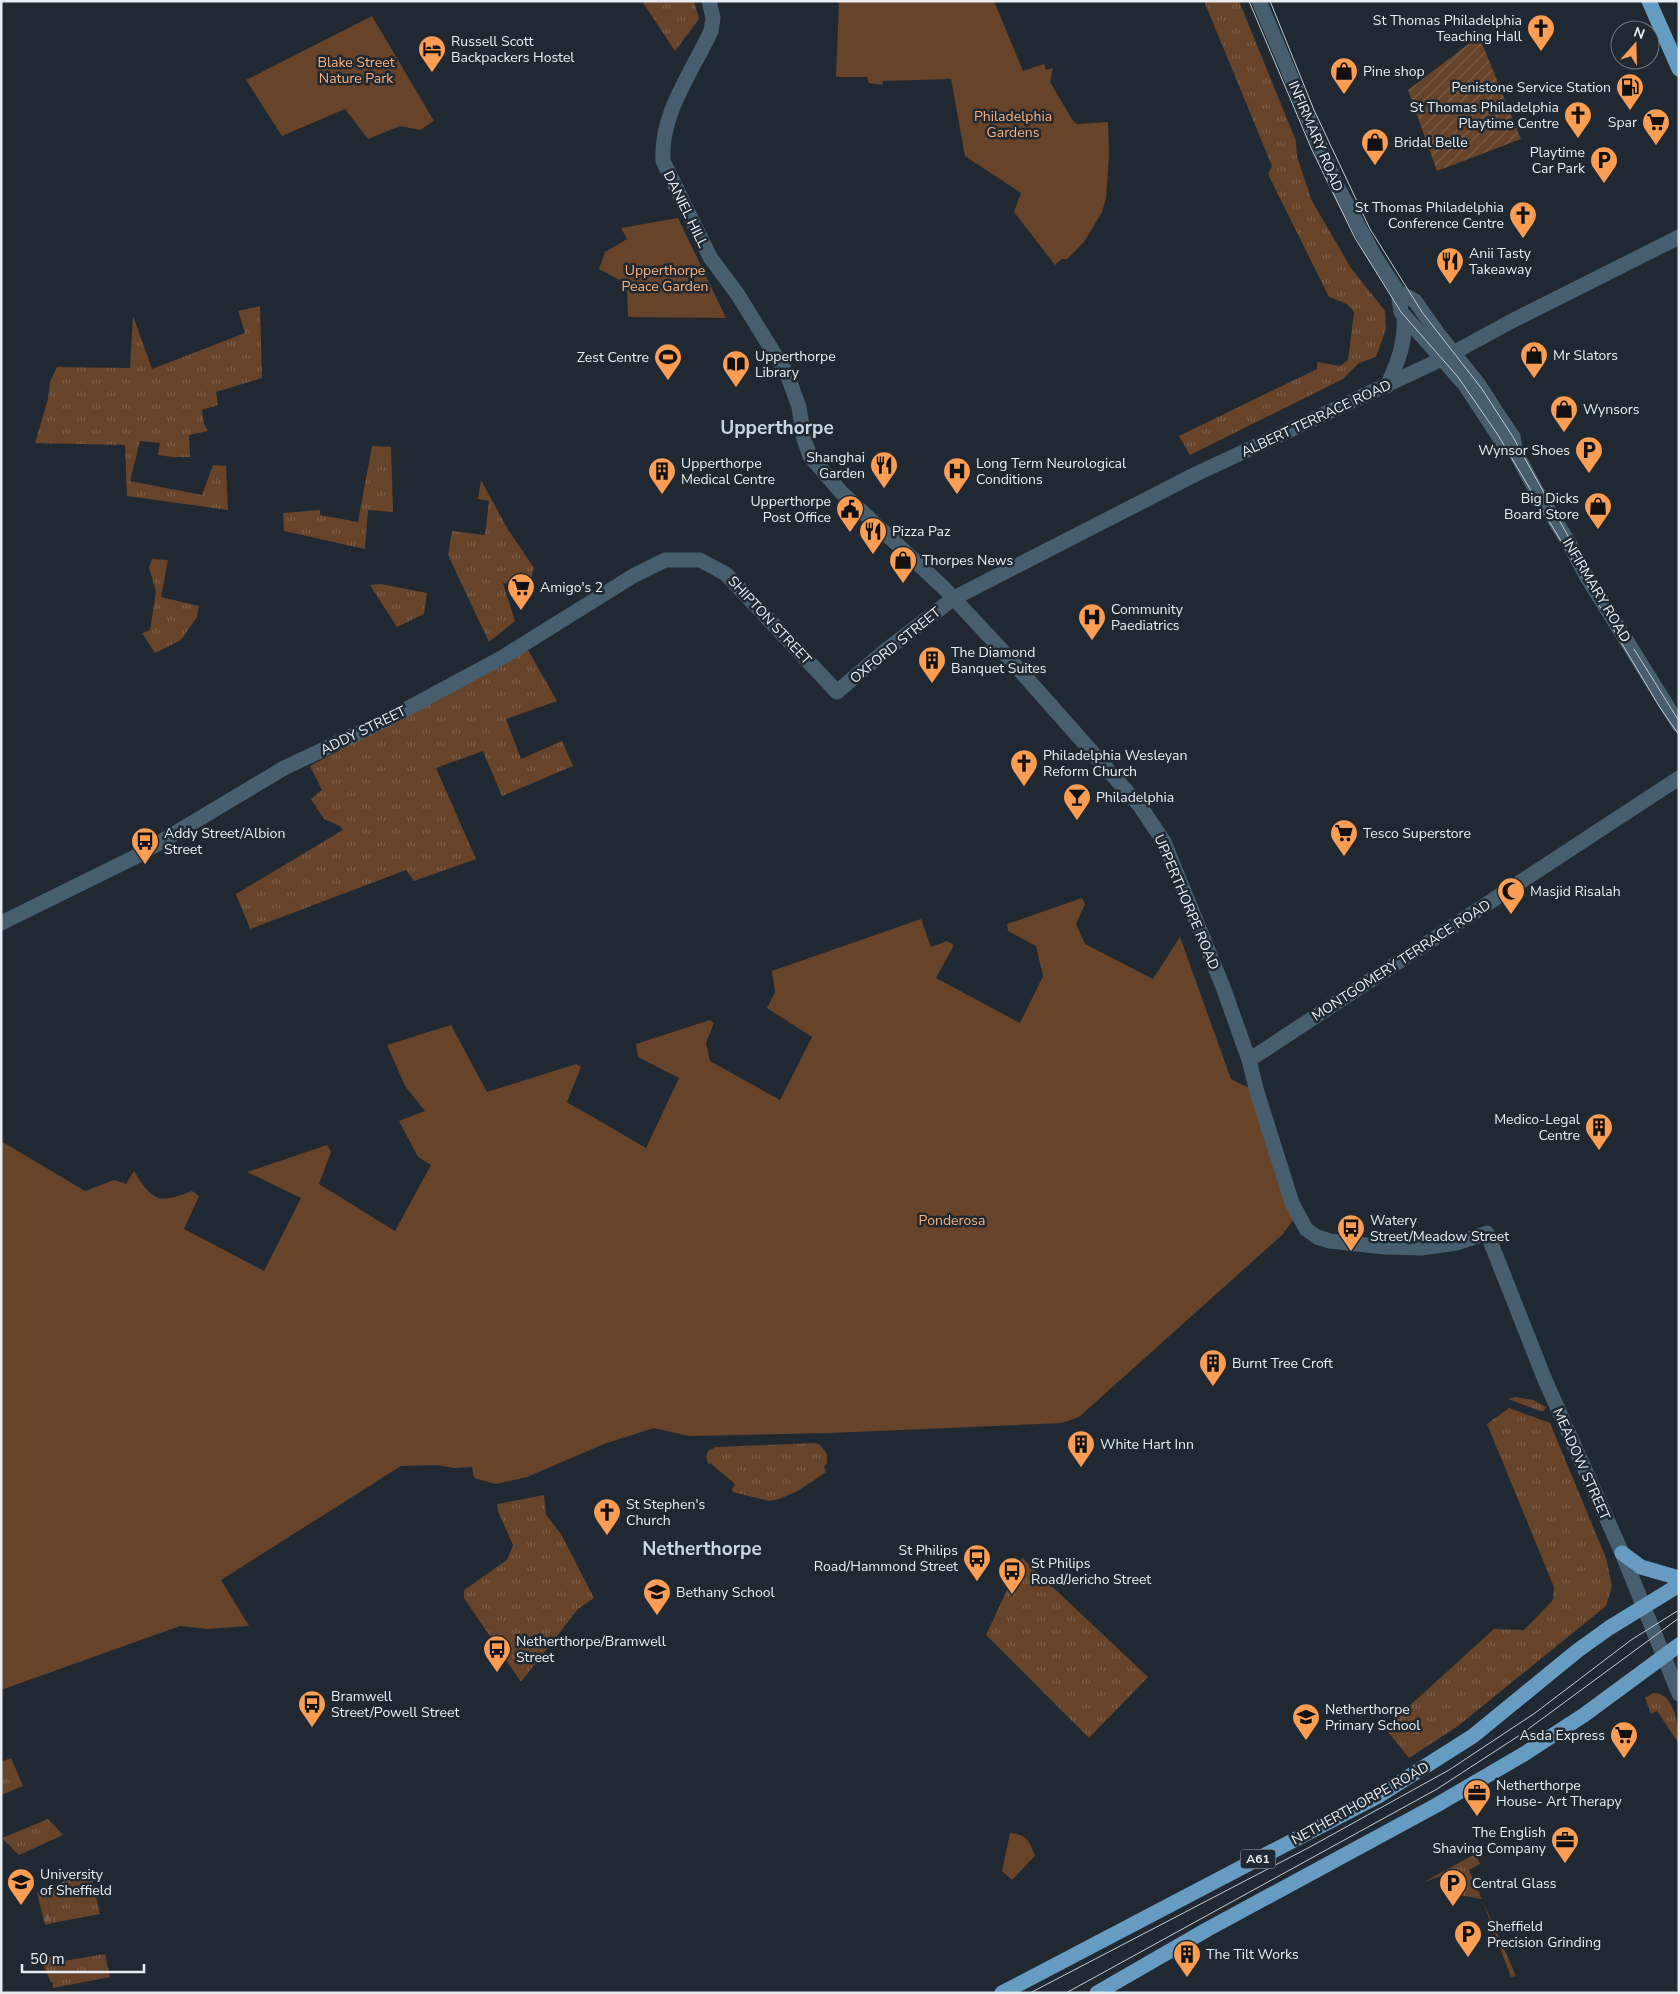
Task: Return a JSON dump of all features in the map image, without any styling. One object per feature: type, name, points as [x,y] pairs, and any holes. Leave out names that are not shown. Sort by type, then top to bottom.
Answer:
[{"type":"highway","points":[[1648,1],[1679,69]]},
{"type":"highway","points":[[1622,1553],[1641,1567],[1679,1578]]},
{"type":"highway","name":"A61","points":[[1643,1607],[1679,1585]]},
{"type":"highway","name":"NETHERTHORPE ROAD","points":[[1002,1993],[1380,1795],[1407,1779],[1473,1736],[1554,1669],[1609,1628],[1643,1607]]},
{"type":"highway","points":[[1097,1993],[1208,1929],[1435,1806],[1524,1754],[1584,1716],[1679,1645]]},
{"type":"street","name":"DANIEL HILL","points":[[709,1],[713,25],[704,48],[670,114],[662,147],[663,161],[710,257],[738,295],[787,374],[800,407],[804,439]]},
{"type":"street","name":"INFIRMARY ROAD","points":[[1259,1],[1335,182],[1374,255],[1398,292],[1401,312],[1448,356]]},
{"type":"street","name":"ALBERT TERRACE ROAD","points":[[954,598],[1120,512],[1275,436],[1387,386],[1448,356],[1510,322],[1679,236]]},
{"type":"street","name":"INFIRMARY ROAD","points":[[1398,292],[1415,301],[1439,335],[1448,356],[1465,385],[1503,443],[1516,454],[1568,541],[1587,577],[1679,725]]},
{"type":"street","points":[[1387,386],[1402,350],[1405,329],[1404,316]]},
{"type":"street","name":"UPPERTHORPE ROAD","points":[[804,439],[810,456],[841,492],[954,598],[1113,774],[1140,806],[1164,842],[1223,987],[1249,1060],[1257,1092],[1292,1203],[1302,1218],[1306,1229],[1317,1237],[1330,1241],[1384,1247],[1421,1248],[1457,1243],[1487,1233]]},
{"type":"street","name":"SHIPTON STREET","points":[[665,560],[700,560],[726,574],[837,692]]},
{"type":"street","name":"ADDY STREET","points":[[1,923],[137,856],[284,768],[388,718],[503,657],[633,576],[665,560]]},
{"type":"street","name":"OXFORD STREET","points":[[837,692],[899,640],[954,598]]},
{"type":"street","name":"MONTGOMERY TERRACE ROAD","points":[[1249,1060],[1322,1010],[1679,778]]},
{"type":"street","name":"MEADOW STREET","points":[[1487,1233],[1545,1380],[1622,1553],[1679,1694]]},
{"type":"green space","points":[[642,1],[694,1],[699,19],[675,51]]},
{"type":"green space","name":"Philadelphia Gardens","points":[[839,1],[994,1],[1023,71],[1044,64],[1046,70],[1053,68],[1050,82],[1073,121],[1077,124],[1108,122],[1109,155],[1106,199],[1102,212],[1084,242],[1067,259],[1062,259],[1055,265],[1014,212],[1021,193],[965,156],[951,79],[883,81],[882,85],[869,83],[867,77],[836,77]]},
{"type":"green space","points":[[1204,1],[1239,1],[1296,141],[1297,157],[1312,201],[1351,268],[1385,311],[1386,329],[1376,357],[1359,363],[1343,379],[1190,455],[1179,436],[1317,369],[1317,362],[1340,366],[1348,360],[1354,312],[1347,304],[1329,297],[1268,174],[1272,166]]},
{"type":"green space","name":"Blake Street Nature Park","points":[[372,16],[434,121],[420,130],[400,126],[368,139],[345,109],[282,136],[246,80]]},
{"type":"green space","points":[[1479,36],[1521,139],[1437,171],[1408,90]]},
{"type":"green space","name":"Upperthorpe Peace Garden","points":[[678,218],[726,318],[628,317],[627,284],[599,269],[605,252],[627,239],[621,228]]},
{"type":"green space","points":[[260,306],[262,378],[216,392],[218,405],[202,410],[204,424],[208,431],[189,435],[190,457],[158,455],[160,443],[140,441],[130,481],[202,495],[213,465],[226,466],[228,510],[127,496],[125,445],[35,443],[48,399],[50,382],[57,367],[130,368],[133,316],[152,369],[245,333],[238,311]]},
{"type":"green space","points":[[372,446],[391,447],[393,512],[368,510],[365,549],[284,531],[283,513],[320,510],[320,515],[358,522]]},
{"type":"green space","points":[[481,480],[507,528],[534,568],[529,585],[503,583],[515,621],[489,642],[448,555],[452,531],[485,535],[489,501],[478,499]]},
{"type":"green space","points":[[152,559],[168,560],[161,597],[199,606],[197,617],[181,640],[155,653],[142,633],[150,630],[156,592],[149,567]]},
{"type":"green space","points":[[381,584],[427,593],[424,614],[397,627],[370,585]]},
{"type":"green space","points":[[528,650],[557,701],[506,719],[521,759],[562,741],[573,766],[502,796],[483,751],[436,768],[476,859],[414,881],[406,870],[250,929],[236,894],[343,830],[340,826],[324,819],[311,799],[322,790],[310,766]]},
{"type":"green space","name":"Ponderosa","points":[[1082,898],[1085,904],[1076,924],[1085,944],[1153,979],[1180,937],[1231,1079],[1257,1092],[1294,1219],[1282,1235],[1079,1417],[1062,1423],[830,1433],[689,1436],[654,1428],[604,1444],[527,1477],[496,1484],[474,1478],[472,1467],[454,1468],[437,1465],[401,1466],[221,1580],[249,1626],[207,1629],[180,1626],[1,1690],[1,1141],[85,1191],[114,1180],[126,1184],[134,1171],[146,1189],[157,1198],[171,1198],[192,1191],[199,1196],[184,1229],[264,1271],[301,1198],[247,1172],[327,1145],[331,1152],[319,1184],[395,1231],[431,1165],[418,1157],[399,1121],[425,1111],[405,1086],[387,1045],[451,1025],[487,1092],[576,1064],[581,1067],[567,1102],[646,1148],[679,1078],[638,1057],[636,1044],[710,1020],[714,1023],[706,1043],[710,1061],[780,1100],[812,1037],[767,1008],[775,992],[772,971],[921,919],[931,947],[947,941],[954,945],[936,978],[1020,1023],[1043,976],[1036,946],[1008,931],[1007,924]]},
{"type":"green space","points":[[1515,1397],[1533,1400],[1546,1407],[1543,1412],[1508,1399]]},
{"type":"green space","points":[[1509,1408],[1550,1423],[1606,1558],[1612,1586],[1606,1606],[1458,1726],[1409,1758],[1385,1728],[1494,1629],[1524,1630],[1553,1600],[1554,1587],[1487,1424]]},
{"type":"green space","points":[[815,1443],[820,1445],[827,1454],[827,1463],[824,1467],[826,1472],[798,1491],[769,1501],[733,1492],[732,1489],[735,1484],[710,1463],[709,1465],[706,1457],[708,1451],[716,1447]]},
{"type":"green space","points":[[544,1495],[546,1515],[561,1534],[594,1598],[578,1609],[521,1682],[464,1598],[464,1590],[507,1560],[513,1545],[498,1511],[497,1504]]},
{"type":"green space","points":[[1022,1558],[1148,1677],[1089,1738],[986,1635]]},
{"type":"green space","points":[[1653,1693],[1660,1694],[1671,1704],[1677,1721],[1679,1744],[1657,1711],[1651,1714],[1645,1698]]},
{"type":"green space","points":[[11,1758],[23,1786],[1,1795],[1,1762]]},
{"type":"green space","points":[[48,1819],[63,1835],[19,1855],[2,1838]]},
{"type":"green space","points":[[1010,1833],[1024,1837],[1035,1856],[1012,1880],[1002,1871]]},
{"type":"green space","points":[[1475,1854],[1480,1864],[1469,1870],[1482,1899],[1447,1893],[1441,1876],[1424,1882]]},
{"type":"green space","points":[[90,1870],[100,1914],[52,1923],[46,1889]]},
{"type":"green space","points":[[46,1889],[52,1923],[45,1925],[37,1893]]},
{"type":"green space","points":[[1483,1901],[1516,1976],[1511,1977]]},
{"type":"green space","points":[[105,1954],[110,1977],[53,1988],[53,1982],[51,1983],[41,1959],[51,1956],[52,1963]]},
{"type":"tram line","points":[[1249,1],[1312,150],[1355,238],[1401,312],[1458,377],[1498,435],[1659,706],[1679,735]]},
{"type":"tram line","points":[[1270,1],[1314,110],[1370,229],[1422,312],[1482,389],[1513,437],[1578,554]]},
{"type":"tram line","points":[[1634,649],[1679,721]]},
{"type":"tram line","points":[[1030,1993],[1308,1848],[1449,1770],[1535,1713],[1631,1640],[1679,1610]]},
{"type":"tram line","points":[[1066,1993],[1437,1789],[1520,1735],[1679,1618]]},
{"type":"place","name":"St Thomas Philadelphia Teaching Hall","points":[[1541,52]]},
{"type":"place","name":"Russell Scott Backpackers Hostel","points":[[432,73]]},
{"type":"place","name":"Pine shop","points":[[1344,95]]},
{"type":"place","name":"Penistone Service Station","points":[[1630,111]]},
{"type":"place","name":"St Thomas Philadelphia Playtime Centre","points":[[1578,139]]},
{"type":"place","name":"Spar","points":[[1656,146]]},
{"type":"place","name":"Bridal Belle","points":[[1375,166]]},
{"type":"place","name":"Playtime Car Park","points":[[1604,184]]},
{"type":"place","name":"St Thomas Philadelphia Conference Centre","points":[[1523,239]]},
{"type":"place","name":"Anii Tasty Takeaway","points":[[1450,285]]},
{"type":"place","name":"Mr Slators","points":[[1534,379]]},
{"type":"place","name":"Zest Centre","points":[[668,381]]},
{"type":"place","name":"Upperthorpe Library","points":[[736,388]]},
{"type":"place","name":"Wynsors","points":[[1564,433]]},
{"type":"place","name":"Wynsor Shoes","points":[[1589,474]]},
{"type":"place","name":"Shanghai Garden","points":[[884,489]]},
{"type":"place","name":"Upperthorpe Medical Centre","points":[[662,495]]},
{"type":"place","name":"Long Term Neurological Conditions","points":[[957,495]]},
{"type":"place","name":"Big Dicks Board Store","points":[[1598,530]]},
{"type":"place","name":"Upperthorpe Post Office","points":[[850,533]]},
{"type":"place","name":"Pizza Paz","points":[[873,555]]},
{"type":"place","name":"Thorpes News","points":[[903,584]]},
{"type":"place","name":"Amigo's 2","points":[[521,611]]},
{"type":"place","name":"Community Paediatrics","points":[[1092,641]]},
{"type":"place","name":"The Diamond Banquet Suites","points":[[932,684]]},
{"type":"place","name":"Philadelphia Wesleyan Reform Church","points":[[1024,787]]},
{"type":"place","name":"Philadelphia","points":[[1077,821]]},
{"type":"place","name":"Tesco Superstore","points":[[1344,857]]},
{"type":"place","name":"Addy Street/Albion Street","points":[[145,865]]},
{"type":"place","name":"Masjid Risalah","points":[[1511,915]]},
{"type":"place","name":"Medico-Legal Centre","points":[[1599,1151]]},
{"type":"place","name":"Watery Street/Meadow Street","points":[[1351,1252]]},
{"type":"place","name":"Burnt Tree Croft","points":[[1213,1387]]},
{"type":"place","name":"White Hart Inn","points":[[1081,1468]]},
{"type":"place","name":"St Stephen's Church","points":[[607,1536]]},
{"type":"place","name":"St Philips Road/Hammond Street","points":[[977,1582]]},
{"type":"place","name":"St Philips Road/Jericho Street","points":[[1012,1595]]},
{"type":"place","name":"Bethany School","points":[[657,1616]]},
{"type":"place","name":"Netherthorpe/Bramwell Street","points":[[497,1673]]},
{"type":"place","name":"Bramwell Street/Powell Street","points":[[312,1728]]},
{"type":"place","name":"Netherthorpe Primary School","points":[[1306,1741]]},
{"type":"place","name":"Asda Express","points":[[1624,1759]]},
{"type":"place","name":"Netherthorpe House- Art Therapy","points":[[1477,1817]]},
{"type":"place","name":"The English Shaving Company","points":[[1565,1864]]},
{"type":"place","name":"University of Sheffield","points":[[21,1906]]},
{"type":"place","name":"Central Glass","points":[[1453,1907]]},
{"type":"place","name":"Sheffield Precision Grinding","points":[[1468,1958]]},
{"type":"place","name":"The Tilt Works","points":[[1187,1978]]},
{"type":"district","name":"Upperthorpe","points":[[777,427]]},
{"type":"district","name":"Netherthorpe","points":[[702,1548]]}]
